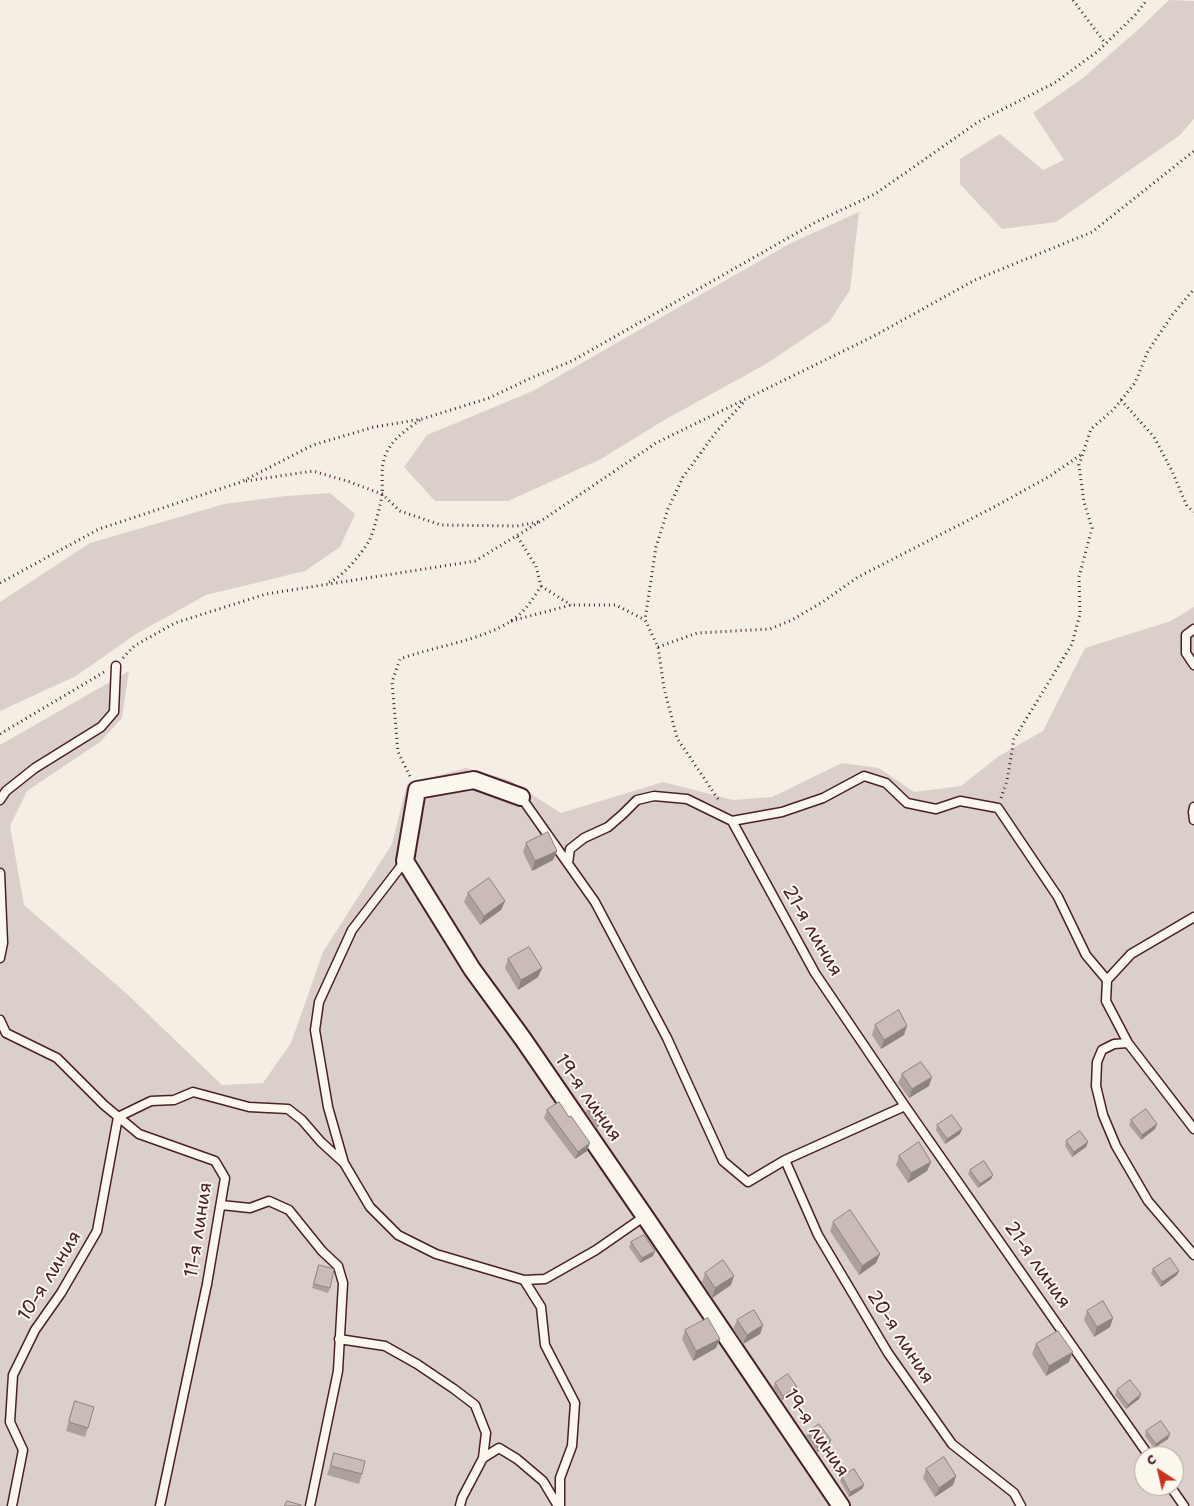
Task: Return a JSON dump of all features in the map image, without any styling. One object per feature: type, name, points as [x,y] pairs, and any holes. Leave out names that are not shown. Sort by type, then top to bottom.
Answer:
[{"type":"street","points":[[405,861],[417,790],[474,780],[521,797]]},
{"type":"street","name":"19-я линия","points":[[405,861],[472,969],[523,1039],[841,1506]]},
{"type":"lane","points":[[1194,629],[1186,635],[1186,653],[1194,665]]},
{"type":"lane","points":[[0,800],[6,791],[35,768],[101,727],[114,712],[116,666]]},
{"type":"lane","points":[[568,863],[570,850],[584,838],[608,827],[637,800],[654,796],[687,799],[732,821],[782,812],[823,798],[864,776],[886,783],[908,804],[936,809],[960,801],[998,808],[1058,897],[1086,955],[1107,980]]},
{"type":"lane","points":[[521,797],[595,902],[667,1038],[723,1161],[748,1182],[785,1160],[905,1106]]},
{"type":"lane","points":[[1194,807],[1194,820]]},
{"type":"lane","name":"21-я линия","points":[[732,821],[815,973],[905,1106],[1143,1446]]},
{"type":"lane","points":[[405,861],[352,930],[319,1002],[316,1030],[328,1107],[344,1163],[370,1207],[398,1235],[436,1254],[524,1280],[545,1279],[596,1250],[644,1216]]},
{"type":"lane","points":[[0,873],[3,943],[0,958]]},
{"type":"lane","points":[[1194,916],[1131,954],[1107,980],[1106,1001],[1128,1043],[1194,1129]]},
{"type":"lane","name":"11-я линия","points":[[0,1020],[6,1033],[57,1058],[118,1117],[139,1134],[215,1162],[225,1178],[207,1284],[160,1506]]},
{"type":"lane","points":[[1128,1043],[1114,1044],[1102,1050],[1097,1062],[1096,1086],[1103,1115],[1116,1146],[1148,1201],[1194,1255]]},
{"type":"lane","points":[[118,1117],[152,1101],[174,1100],[193,1092],[249,1107],[288,1109],[302,1120],[321,1142],[344,1163]]},
{"type":"lane","name":"10-я линия","points":[[12,1506],[23,1450],[10,1422],[13,1375],[35,1330],[62,1294],[97,1231],[118,1117]]},
{"type":"lane","name":"20-я линия","points":[[785,1160],[818,1235],[888,1353],[952,1444],[1014,1493],[1021,1506]]},
{"type":"lane","points":[[221,1205],[250,1208],[269,1201],[289,1210],[322,1251],[338,1266],[343,1283],[338,1371],[310,1506]]},
{"type":"lane","points":[[524,1280],[542,1308],[545,1345],[575,1403],[572,1446],[560,1478],[559,1506]]},
{"type":"lane","points":[[340,1339],[385,1346],[432,1374],[474,1405],[486,1432],[483,1458],[461,1502]]},
{"type":"lane","points":[[0,1422],[10,1422]]},
{"type":"lane","points":[[483,1458],[499,1448],[517,1459],[543,1480],[559,1506]]},
{"type":"path","points":[[1073,0],[1106,44]]},
{"type":"path","points":[[0,583],[98,529],[241,482],[313,445],[374,428],[422,419],[489,398],[572,361],[816,222],[875,194],[978,122],[1056,82],[1106,44],[1147,0]]},
{"type":"path","points":[[0,734],[116,666],[134,646],[175,623],[266,594],[476,562],[541,521],[656,443],[872,337],[976,280],[1092,232],[1194,151]]},
{"type":"path","points":[[998,808],[1007,781],[1014,738],[1072,644],[1080,614],[1079,577],[1092,528],[1084,502],[1079,465],[1091,430],[1113,410],[1135,383],[1148,351],[1173,314],[1194,289]]},
{"type":"path","points":[[732,821],[677,738],[664,688],[658,647],[645,620],[656,547],[668,509],[683,477],[716,432],[747,399]]},
{"type":"path","points":[[1121,400],[1154,438],[1172,471],[1187,506],[1194,512]]},
{"type":"path","points":[[314,586],[334,580],[350,565],[369,540],[382,494],[381,468],[391,445],[406,430],[422,419]]},
{"type":"path","points":[[658,647],[697,632],[770,629],[792,620],[858,577],[996,506],[1050,476],[1083,454]]},
{"type":"path","points":[[241,482],[313,471],[382,494],[400,511],[441,525],[517,526],[541,521]]},
{"type":"path","points":[[517,536],[536,566],[541,586],[571,605]]},
{"type":"path","points":[[510,622],[527,607],[541,586]]},
{"type":"path","points":[[417,790],[398,752],[392,682],[400,659],[482,634],[510,622],[571,605],[616,605],[645,620]]},
{"type":"shaded area","points":[[1169,0],[1194,1],[1194,119],[1180,135],[1056,222],[1002,229],[960,184],[960,159],[1000,134],[1043,170],[1064,160],[1033,113],[1083,78]]},
{"type":"shaded area","points":[[859,212],[850,290],[830,321],[766,364],[666,419],[601,459],[508,501],[435,501],[404,467],[427,435],[533,391],[789,244]]},
{"type":"shaded area","points":[[330,493],[355,514],[340,547],[305,571],[206,595],[136,634],[76,676],[0,711],[0,602],[90,543],[224,504],[286,496]]},
{"type":"shaded area","points":[[1194,607],[1194,1506],[0,1506],[0,745],[129,671],[122,718],[100,742],[27,791],[10,826],[24,905],[126,993],[222,1085],[263,1083],[291,1043],[323,952],[392,844],[407,784],[466,768],[509,780],[561,813],[663,782],[733,800],[772,797],[842,763],[879,768],[914,792],[961,786],[999,756],[1043,731],[1085,648],[1171,621]]},
{"type":"building","points":[[548,832],[557,851],[535,861],[526,843]]},
{"type":"building","points":[[489,878],[505,901],[484,916],[468,893]]},
{"type":"building","points":[[529,947],[542,968],[521,980],[508,959]]},
{"type":"building","points":[[899,1010],[907,1026],[884,1040],[875,1025]]},
{"type":"building","points":[[921,1062],[932,1077],[912,1089],[902,1074]]},
{"type":"building","points":[[559,1102],[590,1143],[578,1152],[547,1110]]},
{"type":"building","points":[[598,1102],[607,1116],[598,1123],[587,1108]]},
{"type":"building","points":[[1146,1109],[1157,1124],[1142,1135],[1131,1120]]},
{"type":"building","points":[[952,1115],[962,1129],[947,1139],[937,1125]]},
{"type":"building","points":[[1080,1131],[1088,1142],[1074,1152],[1066,1141]]},
{"type":"building","points":[[919,1142],[931,1162],[911,1173],[899,1156]]},
{"type":"building","points":[[984,1161],[993,1175],[980,1184],[970,1170]]},
{"type":"building","points":[[850,1210],[880,1254],[862,1266],[833,1222]]},
{"type":"building","points":[[644,1235],[655,1251],[642,1258],[631,1242]]},
{"type":"building","points":[[1170,1258],[1179,1271],[1162,1282],[1153,1269]]},
{"type":"building","points":[[723,1260],[734,1276],[715,1288],[705,1273]]},
{"type":"building","points":[[319,1265],[334,1269],[330,1288],[314,1284]]},
{"type":"building","points":[[1103,1301],[1113,1318],[1097,1327],[1087,1311]]},
{"type":"building","points":[[754,1310],[763,1325],[747,1335],[737,1320]]},
{"type":"building","points":[[708,1318],[720,1339],[696,1351],[685,1330]]},
{"type":"building","points":[[1058,1331],[1073,1352],[1049,1366],[1036,1344]]},
{"type":"building","points":[[788,1374],[797,1387],[783,1396],[775,1383]]},
{"type":"building","points":[[1130,1380],[1141,1394],[1128,1405],[1117,1390]]},
{"type":"building","points":[[75,1401],[94,1407],[88,1428],[69,1422]]},
{"type":"building","points":[[1161,1421],[1170,1434],[1156,1444],[1146,1431]]},
{"type":"building","points":[[819,1424],[831,1440],[818,1448],[808,1432]]},
{"type":"building","points":[[334,1453],[365,1461],[362,1474],[331,1466]]},
{"type":"building","points":[[944,1457],[956,1476],[939,1488],[926,1469]]},
{"type":"building","points":[[854,1469],[864,1485],[850,1492],[842,1477]]},
{"type":"building","points":[[287,1501],[301,1505],[301,1506],[285,1506]]}]
